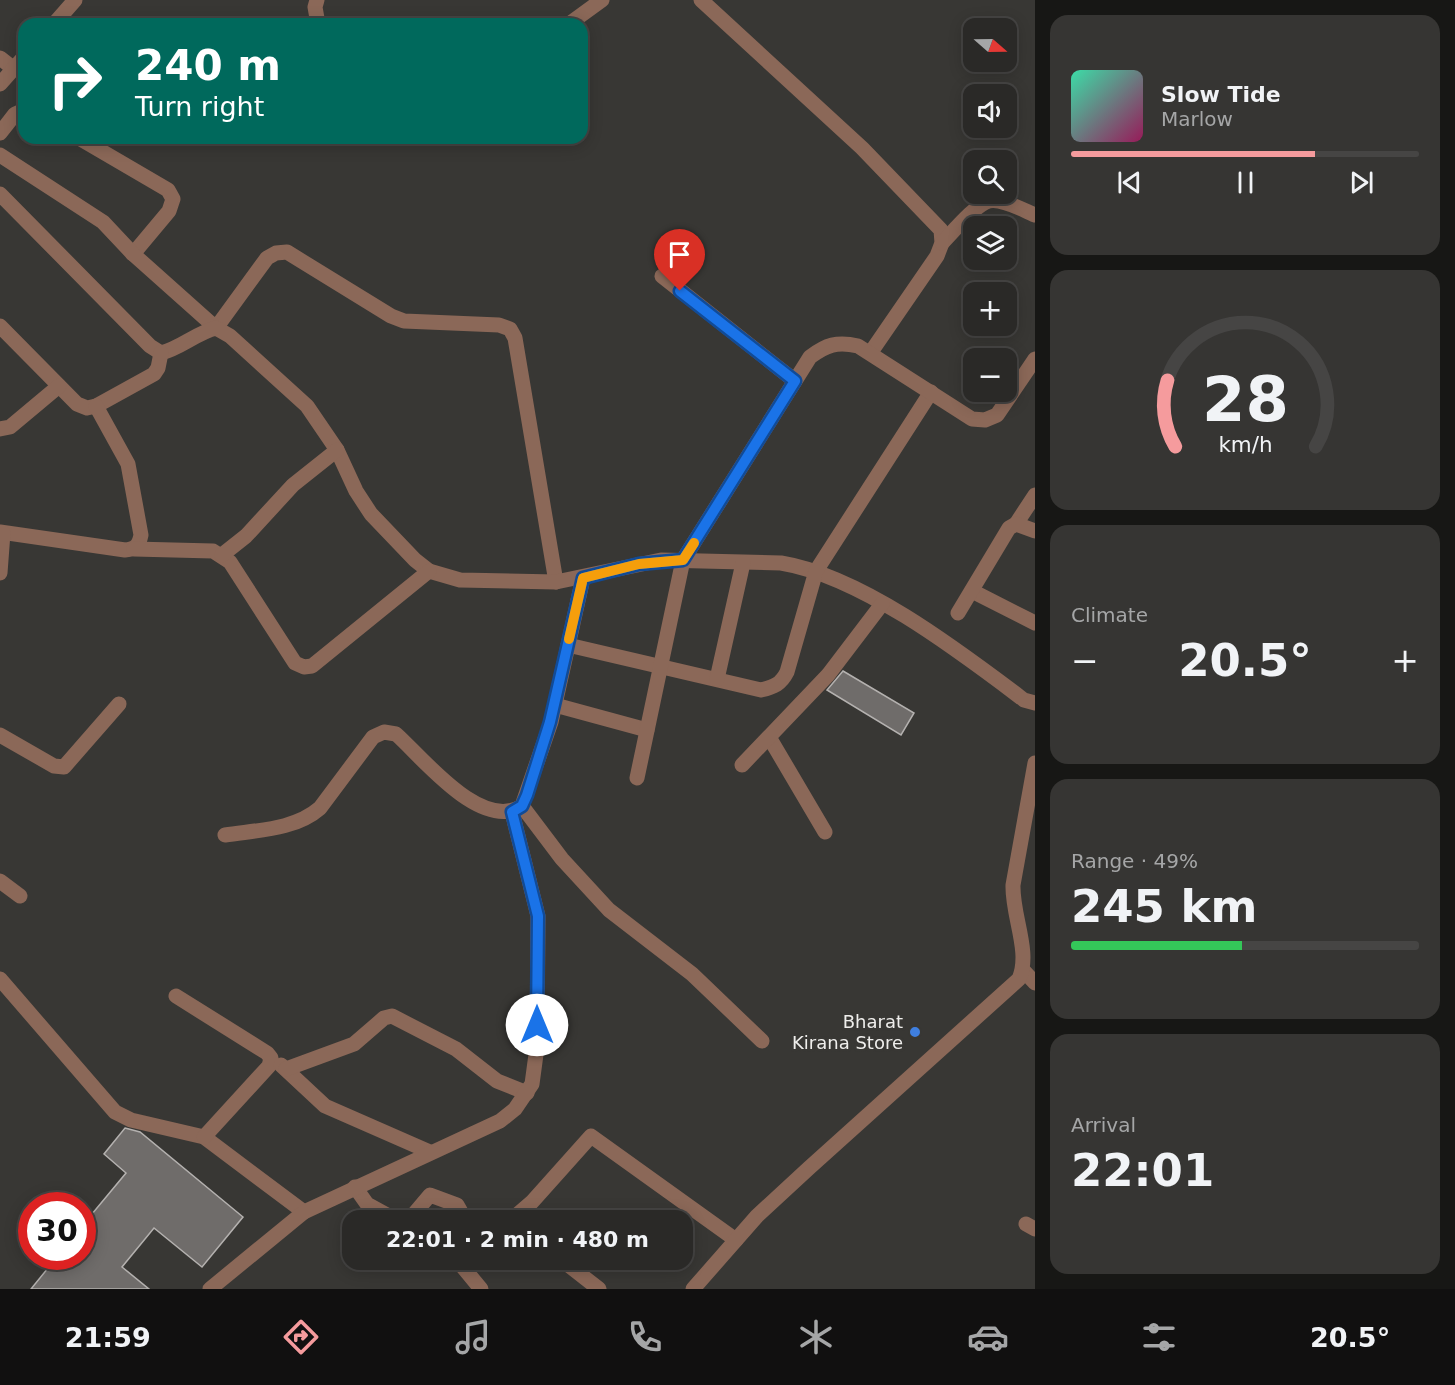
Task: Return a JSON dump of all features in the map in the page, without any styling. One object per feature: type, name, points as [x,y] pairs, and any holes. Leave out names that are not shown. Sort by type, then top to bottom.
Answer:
[{"type":"street","points":[[59,18],[75,0]]},
{"type":"street","points":[[317,0],[315,7],[317,18]]},
{"type":"street","points":[[577,18],[602,0]]},
{"type":"street","points":[[701,0],[862,148],[934,220],[941,230],[942,243]]},
{"type":"street","points":[[0,58],[18,63]]},
{"type":"street","points":[[0,84],[18,64]]},
{"type":"street","points":[[0,133],[18,113]]},
{"type":"street","points":[[89,144],[168,190],[173,200],[169,211],[133,254]]},
{"type":"street","points":[[0,155],[103,222],[133,254],[216,328],[230,336],[307,406],[337,450],[356,491],[372,514],[415,560],[429,571],[460,580],[556,582],[583,578],[639,564],[683,560],[781,563],[816,571],[882,604],[944,640],[1024,700],[1035,703]]},
{"type":"street","points":[[0,194],[150,346],[161,352],[172,350],[203,331],[216,328],[267,258],[276,253],[287,252],[398,319],[419,323],[499,325],[510,329],[515,338],[556,582]]},
{"type":"street","points":[[871,352],[937,256],[942,243],[978,207],[988,201],[1035,215]]},
{"type":"street","points":[[662,276],[795,381]]},
{"type":"street","points":[[0,326],[77,404],[87,408],[96,406],[154,374],[158,368],[161,352]]},
{"type":"street","points":[[637,778],[683,560],[810,357],[825,345],[843,342],[871,352],[972,419],[985,420],[997,415],[1034,362]]},
{"type":"street","points":[[0,429],[10,428],[59,386]]},
{"type":"street","points":[[568,645],[760,690],[773,688],[782,682],[787,672],[816,571],[931,392]]},
{"type":"street","points":[[96,406],[124,456],[130,473],[141,535],[140,543],[134,549]]},
{"type":"street","points":[[222,555],[246,536],[293,485],[337,450]]},
{"type":"street","points":[[958,613],[1009,528],[1016,524],[1035,495]]},
{"type":"street","points":[[1016,524],[1035,531]]},
{"type":"street","points":[[0,573],[2,533],[125,550],[213,551],[230,562],[295,663],[304,667],[312,666],[429,571]]},
{"type":"street","points":[[717,680],[743,563]]},
{"type":"street","points":[[210,1289],[304,1212],[500,1120],[515,1109],[526,1093],[535,1073],[537,1047],[538,916],[517,809],[555,705],[583,578]]},
{"type":"street","points":[[972,591],[1035,622]]},
{"type":"street","points":[[742,765],[828,675],[882,604]]},
{"type":"street","points":[[0,735],[54,766],[64,766],[119,704]]},
{"type":"street","points":[[555,705],[647,730]]},
{"type":"street","points":[[225,835],[297,824],[309,818],[320,808],[373,737],[384,732],[396,734],[452,790],[498,813],[517,809]]},
{"type":"street","points":[[770,737],[825,832]]},
{"type":"street","points":[[693,1289],[736,1240],[808,1168],[1013,986],[1023,970],[1025,959],[1012,904],[1013,885],[1035,763]]},
{"type":"street","points":[[517,809],[609,910],[692,974],[762,1041]]},
{"type":"street","points":[[0,880],[20,896]]},
{"type":"street","points":[[1023,970],[1035,983]]},
{"type":"street","points":[[0,980],[115,1112],[131,1120],[204,1137],[304,1212]]},
{"type":"street","points":[[176,996],[267,1053],[326,1106],[430,1152]]},
{"type":"street","points":[[286,1069],[354,1044],[384,1018],[392,1016],[456,1049],[497,1080],[526,1093]]},
{"type":"street","points":[[204,1137],[269,1066],[271,1058]]},
{"type":"street","points":[[524,1210],[591,1136],[736,1240]]},
{"type":"street","points":[[355,1187],[367,1204],[378,1210]]},
{"type":"street","points":[[417,1210],[430,1195],[457,1206],[459,1210]]},
{"type":"street","points":[[465,1270],[481,1289]]},
{"type":"street","points":[[575,1270],[599,1289]]},
{"type":"building","points":[[843,671],[914,713],[901,735],[827,690]]},
{"type":"building","points":[[125,1128],[140,1132],[243,1217],[202,1267],[154,1228],[122,1267],[149,1289],[31,1289],[46,1270],[96,1270],[96,1209],[126,1173],[104,1154]]},
{"type":"slow traffic","points":[[569,639],[583,578],[661,560],[683,560],[694,543]]},
{"type":"place","name":"Bharat Kirana Store","points":[[915,1032]]},
{"type":"route","points":[[537,1025],[538,916],[512,812],[522,806],[527,795],[550,722],[583,578],[661,560],[683,560],[795,381],[680,291]]}]
